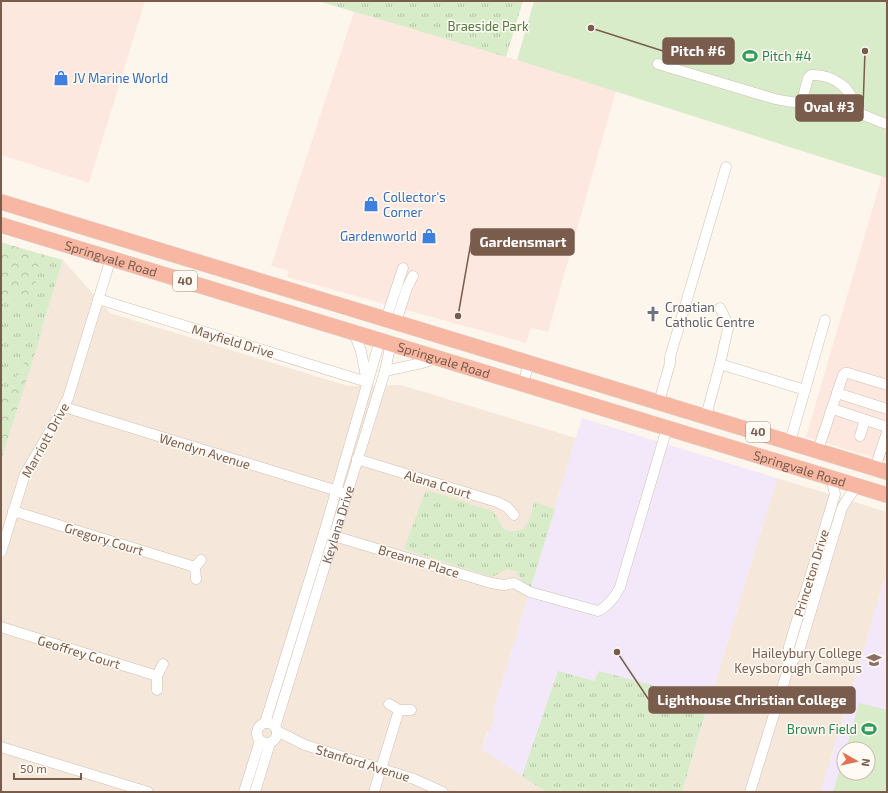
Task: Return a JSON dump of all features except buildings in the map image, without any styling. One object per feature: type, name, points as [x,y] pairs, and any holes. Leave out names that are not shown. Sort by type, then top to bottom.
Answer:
[{"type":"highway","name":"Springvale Road","points":[[1,202],[881,470]]},
{"type":"highway","name":"Springvale Road","points":[[1,225],[887,495]]},
{"type":"highway","name":"Keylana Drive","points":[[386,342],[391,320]]},
{"type":"street","points":[[658,64],[775,99],[801,104],[820,105],[855,112],[887,124]]},
{"type":"street","points":[[801,104],[808,78],[811,75],[824,76],[835,80],[850,94],[854,101],[855,112]]},
{"type":"street","points":[[659,402],[670,363],[670,357],[726,167]]},
{"type":"street","name":"Marriott Drive","points":[[1,552],[27,469],[68,398],[111,258]]},
{"type":"street","points":[[391,320],[403,268]]},
{"type":"street","points":[[391,320],[413,276]]},
{"type":"street","name":"Mayfield Drive","points":[[98,299],[368,382]]},
{"type":"street","points":[[706,416],[729,324],[720,308]]},
{"type":"street","points":[[790,442],[826,320]]},
{"type":"street","points":[[354,333],[361,351],[368,382]]},
{"type":"street","name":"Keylana Drive","points":[[273,727],[336,491],[368,382],[386,342]]},
{"type":"street","name":"Keylana Drive","points":[[273,727],[385,370],[386,342]]},
{"type":"street","points":[[385,370],[437,358]]},
{"type":"street","points":[[523,384],[529,363]]},
{"type":"street","points":[[720,364],[805,390]]},
{"type":"street","points":[[818,450],[833,409],[843,374],[845,373],[887,385]]},
{"type":"street","points":[[837,393],[887,409]]},
{"type":"street","name":"Wendyn Avenue","points":[[64,407],[346,494]]},
{"type":"street","points":[[833,409],[887,427]]},
{"type":"street","points":[[860,436],[865,420]]},
{"type":"street","name":"Breanne Place","points":[[324,533],[491,583],[504,585],[514,583],[530,592],[596,612],[606,606],[620,587],[667,428]]},
{"type":"street","points":[[881,470],[887,432]]},
{"type":"street","name":"Alana Court","points":[[357,459],[497,502],[506,507],[514,515]]},
{"type":"street","name":"Princeton Drive","points":[[788,669],[789,647],[835,494],[831,478]]},
{"type":"street","name":"Princeton Drive","points":[[750,792],[788,669],[799,651],[842,508],[857,486]]},
{"type":"street","name":"Gregory Court","points":[[13,511],[198,564],[196,579]]},
{"type":"street","points":[[822,535],[833,538]]},
{"type":"street","points":[[800,607],[811,611]]},
{"type":"street","name":"Geoffrey Court","points":[[1,627],[157,676]]},
{"type":"street","points":[[157,690],[157,676],[163,664]]},
{"type":"street","points":[[389,704],[399,710],[411,710]]},
{"type":"street","points":[[374,792],[399,710]]},
{"type":"street","points":[[244,792],[268,742],[277,736],[273,727],[262,724],[258,729],[257,735],[268,742]]},
{"type":"street","name":"Stanford Avenue","points":[[273,727],[305,745]]},
{"type":"street","points":[[255,792],[268,742]]},
{"type":"street","name":"Stanford Avenue","points":[[268,742],[305,745],[414,779],[443,792]]},
{"type":"street","points":[[1,747],[148,792]]},
{"type":"shaded area","name":"JV Marine World","points":[[1,1],[145,1],[89,183],[1,155]]},
{"type":"shaded area","points":[[354,12],[616,91],[548,332],[531,328],[526,343],[287,277],[289,271],[271,266]]},
{"type":"shaded area","points":[[882,176],[887,178],[887,462],[806,437]]},
{"type":"shaded area","points":[[63,260],[110,313],[348,386],[401,385],[576,438],[493,712],[496,714],[490,732],[487,731],[482,749],[546,792],[1,792],[1,460]]},
{"type":"shaded area","points":[[582,418],[777,478],[682,792],[546,792],[482,749],[488,731],[490,732],[495,714],[493,712]]},
{"type":"shaded area","points":[[777,478],[887,512],[887,572],[821,792],[682,792]]},
{"type":"shaded area","name":"Haileybury College Keysborough Campus","points":[[887,572],[887,792],[821,792],[836,742],[836,781],[876,781],[876,741],[836,741]]},
{"type":"green space","name":"Braeside Park","points":[[318,1],[523,1],[506,57]]},
{"type":"green space","points":[[534,1],[887,1],[887,178],[517,60]]},
{"type":"green space","points":[[1,242],[43,255],[32,297],[1,302]]},
{"type":"green space","points":[[1,243],[63,260],[1,460]]},
{"type":"green space","points":[[43,328],[1,460],[1,400],[11,387]]},
{"type":"green space","points":[[426,490],[492,511],[496,515],[502,527],[505,530],[510,531],[518,531],[523,529],[530,517],[534,502],[555,509],[529,593],[517,572],[507,569],[492,577],[404,549]]},
{"type":"green space","points":[[558,671],[594,681],[599,671],[659,687],[655,706],[705,714],[682,792],[546,792],[522,776]]},
{"type":"green space","name":"Brown Field","points":[[859,703],[887,710],[887,792],[833,792],[836,781],[876,781],[876,741],[848,741]]},
{"type":"place","name":"Pitch #6","points":[[591,28]]},
{"type":"place","name":"Oval #3","points":[[865,51]]},
{"type":"place","name":"Pitch #4","points":[[750,56]]},
{"type":"place","name":"JV Marine World","points":[[61,78]]},
{"type":"place","name":"Collector's Corner","points":[[371,204]]},
{"type":"place","name":"Gardenworld","points":[[429,236]]},
{"type":"place","name":"Croatian Catholic Centre","points":[[653,314]]},
{"type":"place","name":"Gardensmart","points":[[458,316]]},
{"type":"place","name":"Lighthouse Christian College","points":[[617,652]]},
{"type":"place","name":"Haileybury College Keysborough Campus","points":[[874,660]]},
{"type":"place","name":"Brown Field","points":[[869,729]]}]
